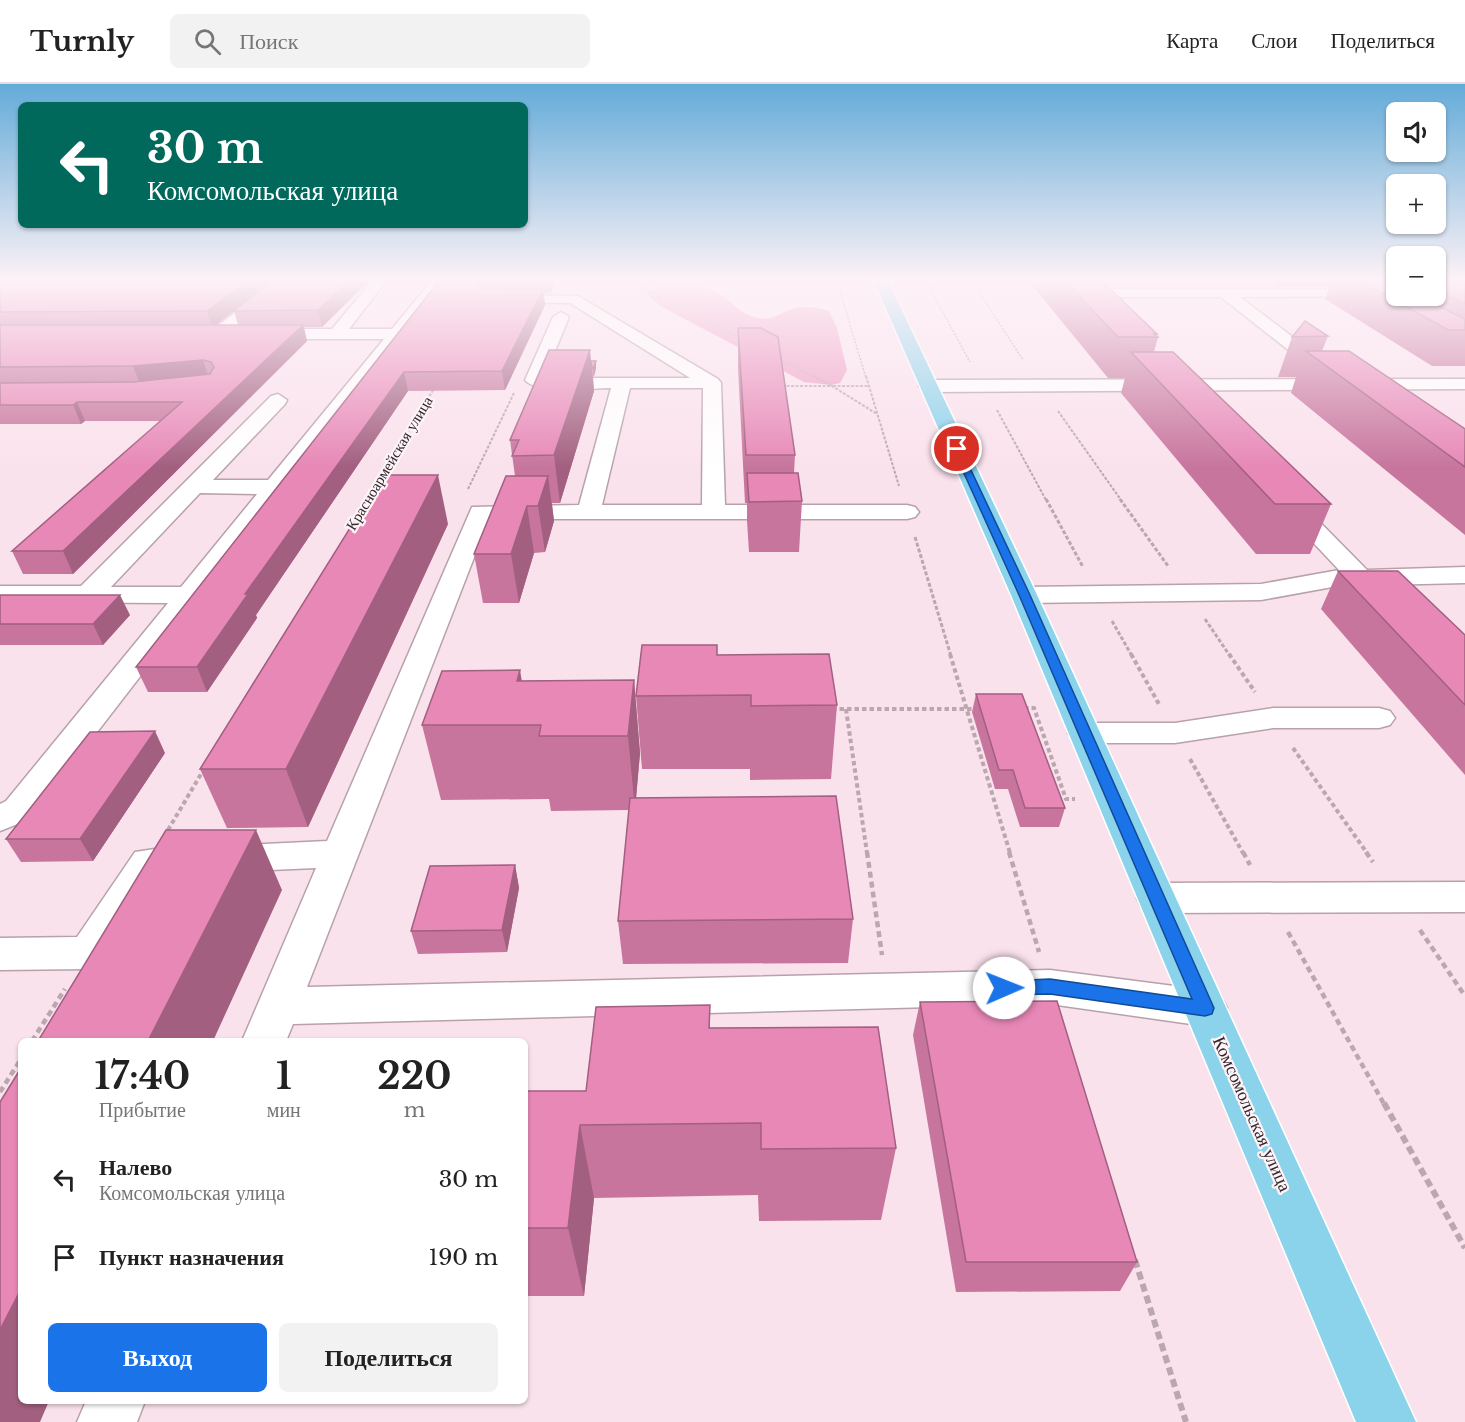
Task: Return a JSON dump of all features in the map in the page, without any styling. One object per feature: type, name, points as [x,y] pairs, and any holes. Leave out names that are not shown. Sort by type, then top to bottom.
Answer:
[{"type":"main road","name":"Комсомольская улица","points":[[909,343],[1024,595],[1386,1422]]},
{"type":"street","points":[[0,819],[18,810],[387,343]]},
{"type":"street","points":[[550,343],[534,380],[540,383],[712,385]]},
{"type":"street","points":[[645,343],[712,385]]},
{"type":"street","points":[[1290,343],[1372,405]]},
{"type":"street","points":[[1165,365],[1173,373],[1169,379],[1191,402]]},
{"type":"street","points":[[589,512],[622,384]]},
{"type":"street","points":[[928,386],[1465,384]]},
{"type":"street","points":[[712,385],[714,512]]},
{"type":"street","points":[[88,595],[278,400]]},
{"type":"street","points":[[194,486],[273,487]]},
{"type":"street","points":[[1272,486],[1361,578]]},
{"type":"street","points":[[907,512],[480,512],[272,1024],[887,991],[1050,987],[1205,1008]]},
{"type":"street","points":[[1024,595],[1261,592],[1338,578],[1465,576]]},
{"type":"street","points":[[0,594],[188,595]]},
{"type":"street","points":[[1084,733],[1176,733],[1273,718],[1379,718]]},
{"type":"street","points":[[0,954],[88,953],[148,862],[342,854]]},
{"type":"street","points":[[1156,898],[1465,897]]},
{"type":"street","points":[[107,1422],[115,1404]]},
{"type":"path","points":[[856,343],[1050,987]]},
{"type":"path","points":[[960,343],[1465,1248]]},
{"type":"path","points":[[1012,343],[1465,996]]},
{"type":"path","points":[[771,354],[832,386],[877,414]]},
{"type":"path","name":"Красноармейская улица","points":[[346,534],[439,381]]},
{"type":"path","points":[[466,494],[512,394],[540,383]]},
{"type":"path","points":[[712,385],[869,386]]},
{"type":"path","points":[[1017,708],[1034,708],[1066,799],[1113,799]]},
{"type":"path","points":[[823,709],[987,709]]},
{"type":"path","points":[[846,709],[887,991]]},
{"type":"path","points":[[148,862],[210,759]]},
{"type":"path","points":[[34,1038],[88,953]]},
{"type":"path","points":[[0,1092],[18,1064]]},
{"type":"path","points":[[1134,1255],[1186,1422]]},
{"type":"shaded area","points":[[731,343],[841,343],[847,370],[840,383],[831,385],[804,382]]},
{"type":"building","points":[[0,343],[283,343],[63,551],[12,551],[182,402],[0,405],[0,383],[133,382],[210,374],[214,367],[211,362],[203,360],[133,366],[0,367]]},
{"type":"building","points":[[390,343],[516,343],[502,371],[404,372],[245,594],[248,594],[197,667],[136,667]]},
{"type":"building","points":[[739,343],[779,343],[795,455],[746,455]]},
{"type":"building","points":[[549,350],[590,350],[554,455],[512,456],[519,440],[510,440]]},
{"type":"building","points":[[1306,351],[1349,351],[1465,429],[1465,467]]},
{"type":"building","points":[[1131,352],[1173,352],[1331,504],[1275,504]]},
{"type":"building","points":[[747,473],[798,473],[802,501],[749,502]]},
{"type":"building","points":[[383,475],[438,475],[286,769],[200,769]]},
{"type":"building","points":[[506,476],[548,476],[538,506],[527,506],[511,554],[474,554]]},
{"type":"building","points":[[1338,571],[1398,571],[1465,635],[1465,705]]},
{"type":"building","points":[[0,595],[120,595],[93,624],[0,624]]},
{"type":"building","points":[[642,645],[717,645],[717,655],[829,654],[837,705],[751,706],[751,695],[636,696]]},
{"type":"building","points":[[520,670],[517,681],[634,680],[628,736],[539,736],[541,725],[422,725],[442,671]]},
{"type":"building","points":[[976,694],[1022,694],[1065,808],[1025,808],[1013,770],[999,770]]},
{"type":"building","points":[[155,731],[80,839],[6,839],[90,732]]},
{"type":"building","points":[[836,796],[853,919],[618,921],[630,798]]},
{"type":"building","points":[[166,830],[256,830],[150,1038],[40,1038]]},
{"type":"building","points":[[515,865],[502,930],[411,931],[430,866]]},
{"type":"building","points":[[1057,1001],[1137,1262],[966,1262],[920,1002]]},
{"type":"building","points":[[710,1005],[709,1028],[878,1027],[896,1148],[761,1149],[761,1123],[580,1125],[568,1228],[528,1228],[528,1091],[586,1091],[596,1007]]},
{"type":"building","points":[[18,1073],[18,1295],[0,1330],[0,1102]]},
{"type":"route","points":[[957,449],[1024,595],[1205,1008],[1050,987],[1004,988]]}]
